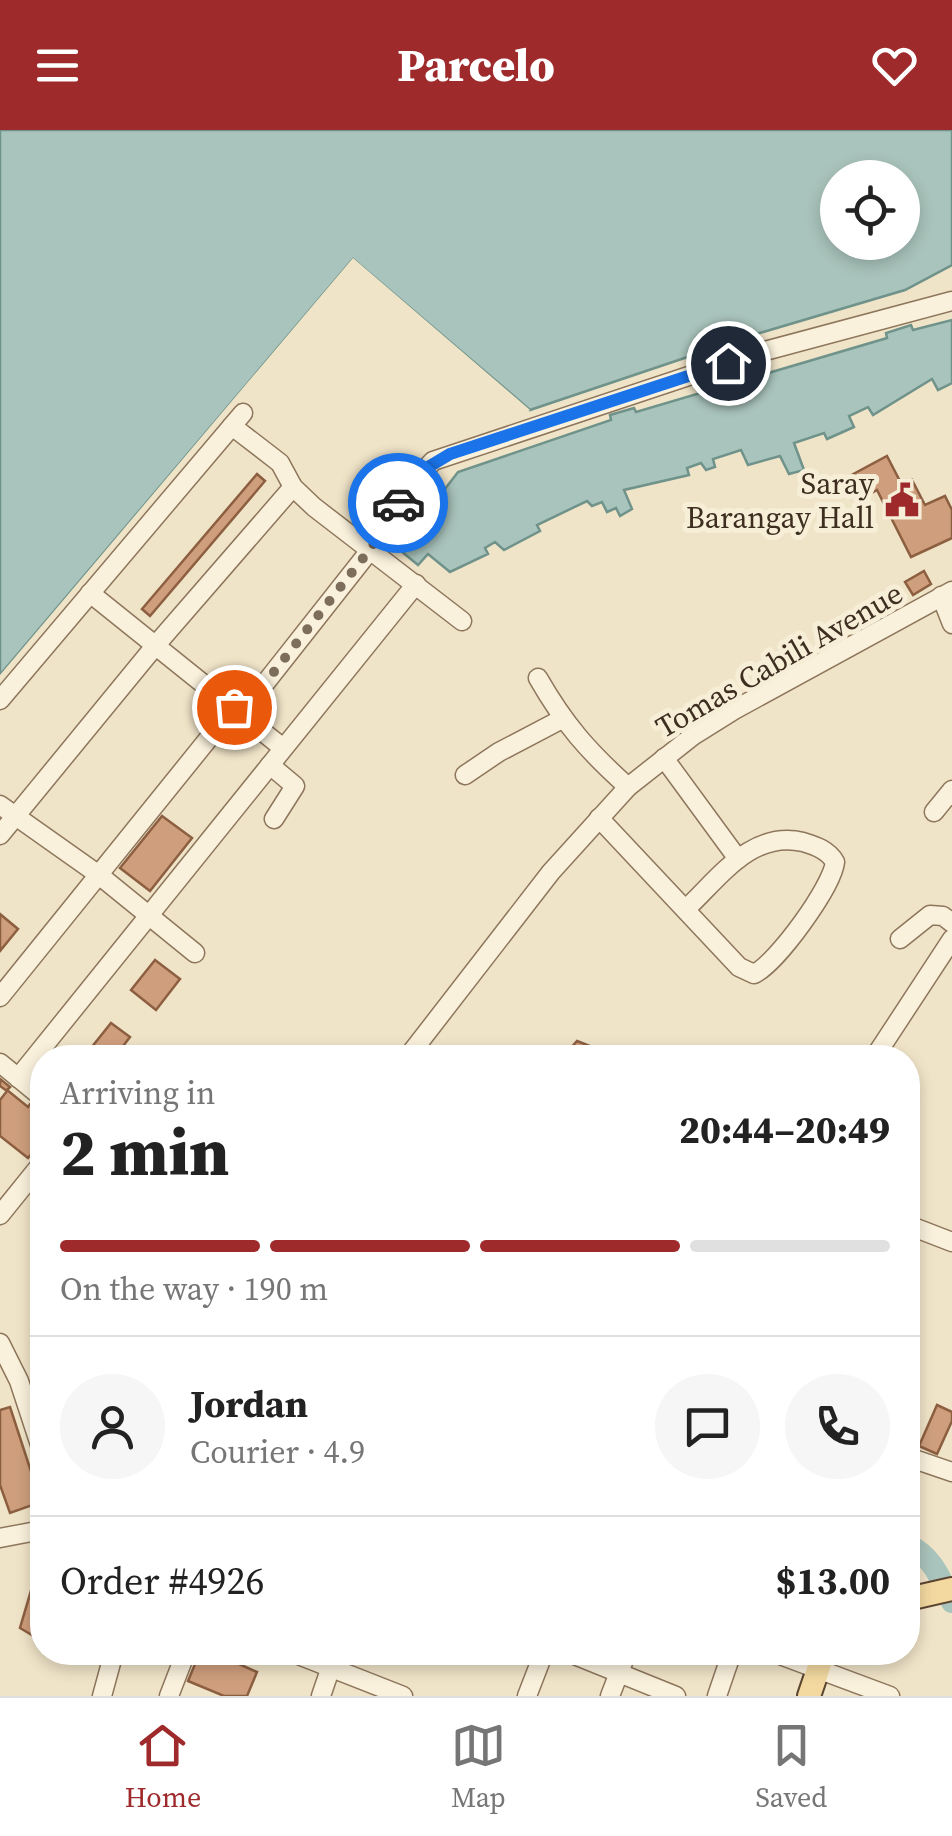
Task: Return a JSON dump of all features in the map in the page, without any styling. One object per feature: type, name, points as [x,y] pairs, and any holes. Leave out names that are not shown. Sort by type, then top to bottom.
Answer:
[{"type":"main road","points":[[809,1696],[820,1665]]},
{"type":"street","points":[[0,996],[234,707],[259,691],[371,548],[420,472],[450,454],[761,352],[952,301]]},
{"type":"street","points":[[0,700],[238,420],[314,507],[462,621]]},
{"type":"street","points":[[0,834],[7,811],[293,486]]},
{"type":"street","points":[[44,1045],[416,584]]},
{"type":"street","points":[[90,593],[283,748]]},
{"type":"street","points":[[947,593],[952,624]]},
{"type":"street","name":"Tomas Cabili Avenue","points":[[417,1045],[551,872],[628,788],[734,710],[947,593]]},
{"type":"street","points":[[538,678],[562,719],[593,756],[628,788]]},
{"type":"street","points":[[465,774],[562,719]]},
{"type":"street","points":[[664,758],[738,860]]},
{"type":"street","points":[[270,764],[295,786],[274,818]]},
{"type":"street","points":[[934,812],[952,790]]},
{"type":"street","points":[[7,811],[99,875],[195,953]]},
{"type":"street","points":[[599,818],[739,967],[754,974],[789,940],[835,862],[830,854],[813,845],[786,838],[769,840],[738,860],[687,908]]},
{"type":"street","points":[[900,939],[930,914],[952,923]]},
{"type":"street","points":[[883,1045],[952,939]]},
{"type":"street","points":[[18,1078],[30,1063]]},
{"type":"street","points":[[0,1064],[30,1088]]},
{"type":"street","points":[[0,1215],[30,1178]]},
{"type":"street","points":[[920,1230],[952,1242]]},
{"type":"street","points":[[0,1343],[30,1414]]},
{"type":"street","points":[[920,1462],[952,1472]]},
{"type":"street","points":[[0,1538],[30,1532]]},
{"type":"street","points":[[935,1595],[926,1585],[951,1577],[952,1581]]},
{"type":"street","points":[[102,1696],[110,1665]]},
{"type":"street","points":[[169,1696],[181,1665]]},
{"type":"street","points":[[322,1696],[331,1665]]},
{"type":"street","points":[[343,1665],[403,1696]]},
{"type":"street","points":[[527,1696],[539,1665]]},
{"type":"street","points":[[599,1665],[676,1696]]},
{"type":"street","points":[[610,1696],[622,1665]]},
{"type":"street","points":[[717,1696],[728,1665]]},
{"type":"street","points":[[829,1665],[890,1696]]},
{"type":"water","points":[[0,130],[952,130],[952,265],[905,290],[753,335],[530,410],[353,259],[0,675]]},
{"type":"water","points":[[952,320],[952,383],[938,390],[932,379],[873,415],[868,407],[849,416],[854,427],[827,439],[824,433],[794,443],[804,470],[789,474],[780,456],[748,465],[741,450],[713,459],[715,467],[706,470],[701,463],[687,468],[689,475],[624,490],[632,509],[620,516],[616,508],[607,512],[602,502],[592,506],[587,501],[537,525],[540,531],[504,550],[495,542],[485,548],[488,554],[450,572],[428,554],[418,565],[390,542],[431,497],[438,498],[458,472],[611,420],[610,415],[634,408],[636,412],[887,338],[886,333],[911,325],[913,330]]},
{"type":"pier","points":[[353,258],[530,410],[525,412],[354,265],[0,680],[0,675]]},
{"type":"building","points":[[887,456],[902,485],[912,480],[925,505],[945,496],[952,510],[952,538],[911,557],[877,490],[858,501],[846,478]]},
{"type":"building","points":[[257,474],[265,481],[150,616],[142,609]]},
{"type":"building","points":[[924,571],[931,584],[913,595],[905,582]]},
{"type":"building","points":[[162,816],[192,838],[150,891],[120,868]]},
{"type":"building","points":[[0,914],[18,929],[0,951]]},
{"type":"building","points":[[155,960],[180,979],[156,1010],[131,990]]},
{"type":"building","points":[[111,1023],[130,1037],[124,1045],[93,1045]]},
{"type":"building","points":[[0,1079],[10,1087],[7,1090],[28,1107],[30,1104],[28,1158],[0,1136],[0,1100],[7,1091],[0,1086]]},
{"type":"building","points":[[937,1405],[952,1412],[952,1421],[937,1454],[920,1444]]},
{"type":"building","points":[[10,1407],[30,1468],[30,1506],[10,1513],[0,1485],[0,1410]]},
{"type":"building","points":[[30,1594],[30,1634],[20,1628]]},
{"type":"building","points":[[195,1665],[241,1665],[257,1672],[247,1696],[224,1696],[188,1681]]},
{"type":"waterway","points":[[920,1553],[930,1562],[952,1602]]},
{"type":"way so far","points":[[234,707],[259,691],[371,548],[398,503]]},
{"type":"place","name":"Saray Barangay Hall","points":[[902,500]]},
{"type":"route","points":[[398,503],[433,461],[728,363]]}]
